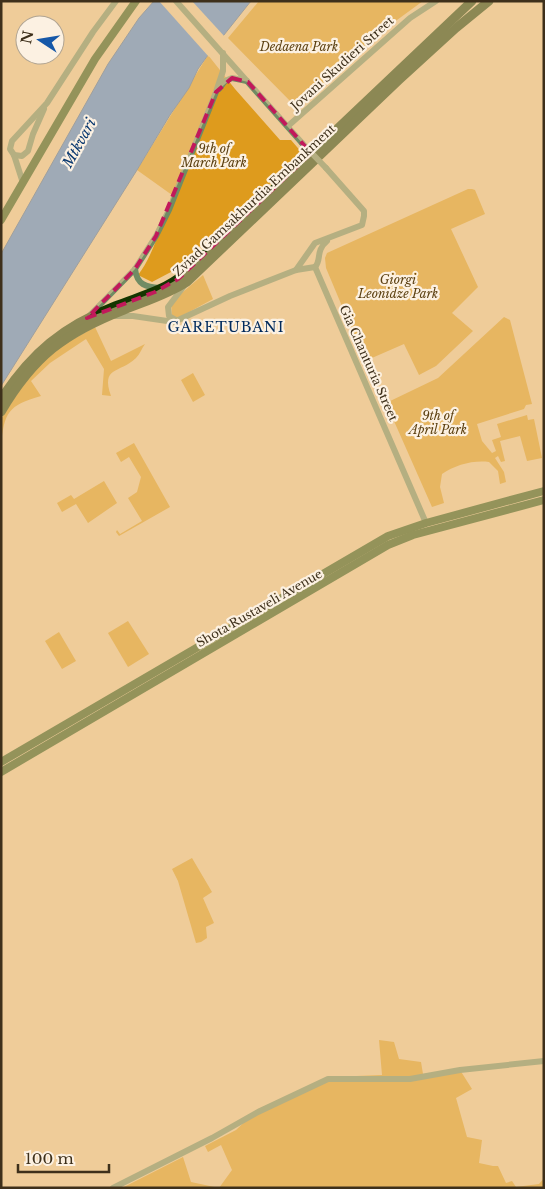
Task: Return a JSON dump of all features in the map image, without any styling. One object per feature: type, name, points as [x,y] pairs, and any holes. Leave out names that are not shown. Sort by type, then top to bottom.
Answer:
[{"type":"highway","name":"Zviad Gamsakhurdia Embankment","points":[[1,412],[21,381],[44,355],[76,331],[157,298],[187,282],[406,74],[456,28],[489,1]]},
{"type":"highway","name":"Zviad Gamsakhurdia Embankment","points":[[1,399],[17,375],[34,356],[64,331],[87,318],[164,288],[184,274],[470,2]]},
{"type":"main road","points":[[1,220],[95,59],[136,1]]},
{"type":"main road","name":"Shota Rustaveli Avenue","points":[[1,762],[396,533],[544,491]]},
{"type":"main road","name":"Shota Rustaveli Avenue","points":[[1,772],[388,545],[413,535],[544,500]]},
{"type":"street","points":[[23,183],[10,147],[14,139],[60,86],[93,32],[116,1]]},
{"type":"street","points":[[176,1],[364,211],[362,226],[328,240],[315,243],[309,250],[305,264],[311,268]]},
{"type":"street","name":"Jovani Skudieri Street","points":[[288,126],[410,18],[436,1]]},
{"type":"street","points":[[87,318],[135,269],[156,236],[169,210],[216,92],[222,71],[223,53]]},
{"type":"street","points":[[216,92],[225,81],[232,78],[248,82]]},
{"type":"street","points":[[14,155],[22,156],[27,154],[47,103]]},
{"type":"street","points":[[14,139],[23,138],[40,155]]},
{"type":"street","points":[[109,316],[134,316],[168,322],[178,321],[230,296],[296,270],[311,268],[318,262],[321,247],[328,240]]},
{"type":"street","points":[[296,270],[306,258],[314,254],[318,258]]},
{"type":"street","name":"Gia Chanturia Street","points":[[311,268],[426,523]]},
{"type":"street","points":[[135,269],[137,280],[142,284],[164,288]]},
{"type":"street","points":[[178,321],[169,316],[168,307],[187,282]]},
{"type":"street","points":[[113,1188],[212,1138],[258,1112],[328,1078],[410,1079],[460,1070],[544,1061]]},
{"type":"highlighted area","points":[[232,78],[248,82],[311,153],[178,279],[155,292],[87,318],[135,269],[156,236],[216,92]]},
{"type":"green space","name":"Dedaena Park","points":[[259,1],[423,1],[397,20],[297,108],[228,38]]},
{"type":"green space","name":"9th of March Park","points":[[208,55],[280,140],[291,140],[303,154],[171,272],[152,282],[138,275],[149,257],[172,195],[137,170]]},
{"type":"green space","name":"Giorgi Leonidze Park","points":[[468,189],[475,190],[485,214],[451,229],[478,287],[452,313],[473,331],[436,366],[419,375],[404,344],[365,361],[326,268],[325,258],[327,253]]},
{"type":"green space","points":[[203,275],[213,299],[178,318],[172,316],[171,302]]},
{"type":"green space","name":"9th of April Park","points":[[504,317],[510,320],[532,404],[526,405],[524,409],[477,424],[482,441],[492,453],[496,451],[492,440],[501,437],[497,424],[527,415],[528,420],[534,419],[542,458],[527,461],[520,436],[500,441],[505,461],[501,462],[498,456],[495,458],[504,472],[506,482],[500,484],[498,471],[489,462],[477,462],[458,466],[442,474],[440,487],[444,503],[432,507],[386,403],[438,378]]},
{"type":"green space","points":[[95,327],[111,361],[145,344],[136,358],[110,375],[108,380],[111,396],[102,395],[104,369],[86,339],[50,363],[31,381],[41,396],[21,403],[10,412],[6,418],[1,446],[1,419],[27,379],[54,350]]},
{"type":"green space","points":[[193,373],[205,395],[193,402],[181,380]]},
{"type":"green space","points":[[134,443],[170,507],[119,536],[116,532],[117,530],[120,534],[142,521],[128,498],[137,492],[141,477],[129,457],[121,462],[116,453]]},
{"type":"green space","points":[[104,481],[117,503],[88,523],[76,504],[62,512],[57,503],[71,495],[74,499]]},
{"type":"green space","points":[[128,621],[149,654],[128,667],[108,633]]},
{"type":"green space","points":[[59,632],[76,661],[62,669],[45,641]]},
{"type":"green space","points":[[192,858],[212,892],[203,898],[214,923],[206,927],[207,938],[196,943],[178,881],[172,869]]},
{"type":"green space","points":[[379,1040],[394,1042],[399,1059],[421,1062],[423,1074],[460,1070],[472,1089],[456,1098],[467,1137],[482,1140],[479,1163],[498,1166],[506,1183],[512,1181],[516,1187],[539,1184],[544,1178],[544,1188],[219,1188],[232,1170],[221,1145],[208,1152],[205,1146],[236,1130],[258,1109],[331,1077],[382,1075]]},
{"type":"green space","points":[[183,1157],[191,1182],[219,1188],[122,1188]]},
{"type":"water","name":"Mtkvari","points":[[154,1],[251,1],[198,69],[189,88],[170,115],[1,386],[1,254],[108,64],[139,18]]},
{"type":"pier","points":[[159,1],[192,1],[225,37],[209,57]]},
{"type":"district","name":"GARETUBANI","points":[[226,327]]}]
